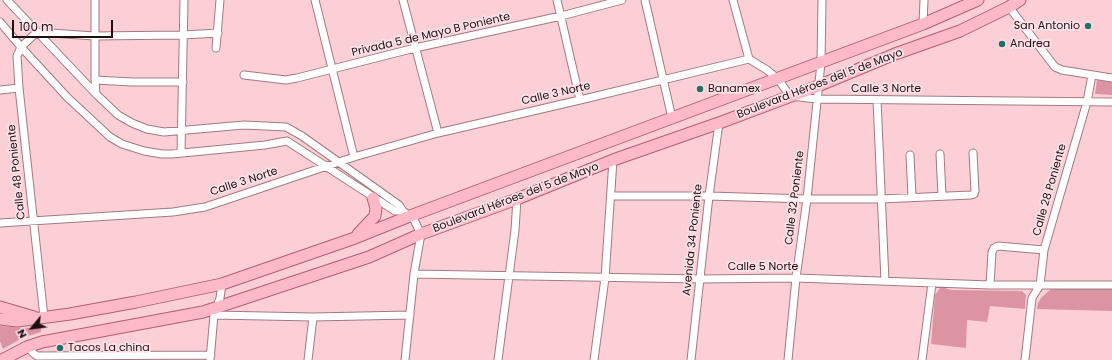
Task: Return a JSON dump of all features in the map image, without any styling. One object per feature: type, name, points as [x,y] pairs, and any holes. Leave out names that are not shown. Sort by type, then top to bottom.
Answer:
[{"type":"main road","name":"Boulevard Héroes del 5 de Mayo","points":[[0,319],[17,321],[70,314],[222,284],[354,238],[406,213],[821,63],[923,24],[978,0]]},
{"type":"main road","name":"Boulevard Héroes del 5 de Mayo","points":[[2,360],[42,342],[203,312],[215,312],[369,258],[421,234],[517,199],[613,160],[719,123],[818,86],[895,54],[960,31],[1020,0]]},
{"type":"main road","points":[[354,238],[375,216],[376,208],[373,198]]},
{"type":"main road","points":[[0,306],[41,317]]},
{"type":"main road","points":[[21,360],[28,347]]},
{"type":"street","points":[[7,0],[12,3],[37,32],[96,94],[118,115],[136,125],[159,132],[244,125],[286,127],[399,205],[414,220],[421,234],[414,274],[405,360]]},
{"type":"street","points":[[95,0],[94,36],[96,94]]},
{"type":"street","points":[[181,153],[184,0]]},
{"type":"street","points":[[216,48],[220,0]]},
{"type":"street","points":[[316,0],[354,157]]},
{"type":"street","points":[[403,0],[438,132]]},
{"type":"street","points":[[557,0],[580,100]]},
{"type":"street","name":"Privada 5 de Mayo B Poniente","points":[[244,75],[286,80],[332,70],[415,48],[561,16],[622,0]]},
{"type":"street","points":[[645,0],[662,80],[672,118]]},
{"type":"street","points":[[733,0],[749,59],[778,79],[790,96]]},
{"type":"street","name":"Calle 32 Poniente","points":[[788,360],[821,63],[822,0]]},
{"type":"street","points":[[923,24],[924,0]]},
{"type":"street","points":[[1009,7],[1055,67],[1062,70],[1112,78]]},
{"type":"street","points":[[0,22],[67,97],[110,137],[122,144],[144,151],[162,154],[265,145],[287,141],[327,166],[373,198],[395,211],[406,213]]},
{"type":"street","points":[[21,47],[37,32],[94,36],[218,33]]},
{"type":"street","name":"Calle 48 Poniente","points":[[21,47],[17,56],[19,88],[33,221],[41,317]]},
{"type":"street","name":"Calle 3 Norte","points":[[0,223],[173,212],[205,206],[338,162],[438,132],[580,100],[749,59]]},
{"type":"street","name":"Calle 28 Poniente","points":[[990,285],[992,252],[994,248],[998,246],[1044,250],[1087,102],[1092,75]]},
{"type":"street","points":[[95,80],[183,82]]},
{"type":"street","points":[[0,90],[19,88]]},
{"type":"street","name":"Calle 3 Norte","points":[[790,96],[817,99],[1112,102]]},
{"type":"street","points":[[877,100],[885,281]]},
{"type":"street","name":"Avenida 34 Poniente","points":[[691,360],[709,196],[719,123]]},
{"type":"street","points":[[611,196],[881,199],[971,195],[974,194],[975,191],[973,153]]},
{"type":"street","points":[[940,154],[942,196]]},
{"type":"street","points":[[910,155],[912,197]]},
{"type":"street","points":[[594,360],[605,278],[613,160]]},
{"type":"street","points":[[498,360],[515,230],[517,199]]},
{"type":"street","points":[[1025,360],[1032,298],[1040,285],[1044,250]]},
{"type":"street","name":"Calle 5 Norte","points":[[414,274],[700,279],[796,278],[990,285],[1112,285]]},
{"type":"street","points":[[922,360],[932,283]]},
{"type":"street","points":[[28,347],[32,353],[38,356],[115,358],[210,357],[215,312],[220,298],[222,284]]},
{"type":"street","points":[[215,312],[313,316],[410,315]]},
{"type":"street","points":[[308,360],[313,316]]},
{"type":"shaded area","points":[[1097,80],[1112,82],[1112,95],[1095,94]]},
{"type":"shaded area","points":[[941,287],[952,290],[1022,291],[1026,295],[1025,309],[990,306],[987,322],[967,320],[966,348],[931,344],[935,295]]},
{"type":"shaded area","points":[[1112,287],[1112,311],[1037,309],[1041,298],[1051,289]]},
{"type":"shaded area","points":[[0,326],[23,328],[41,327],[41,332],[22,338],[3,349],[0,341]]},
{"type":"place","name":"San Antonio","points":[[1088,26]]},
{"type":"place","name":"Andrea","points":[[1002,44]]},
{"type":"place","name":"Banamex","points":[[700,89]]},
{"type":"place","name":"Tacos La china","points":[[60,348]]}]
